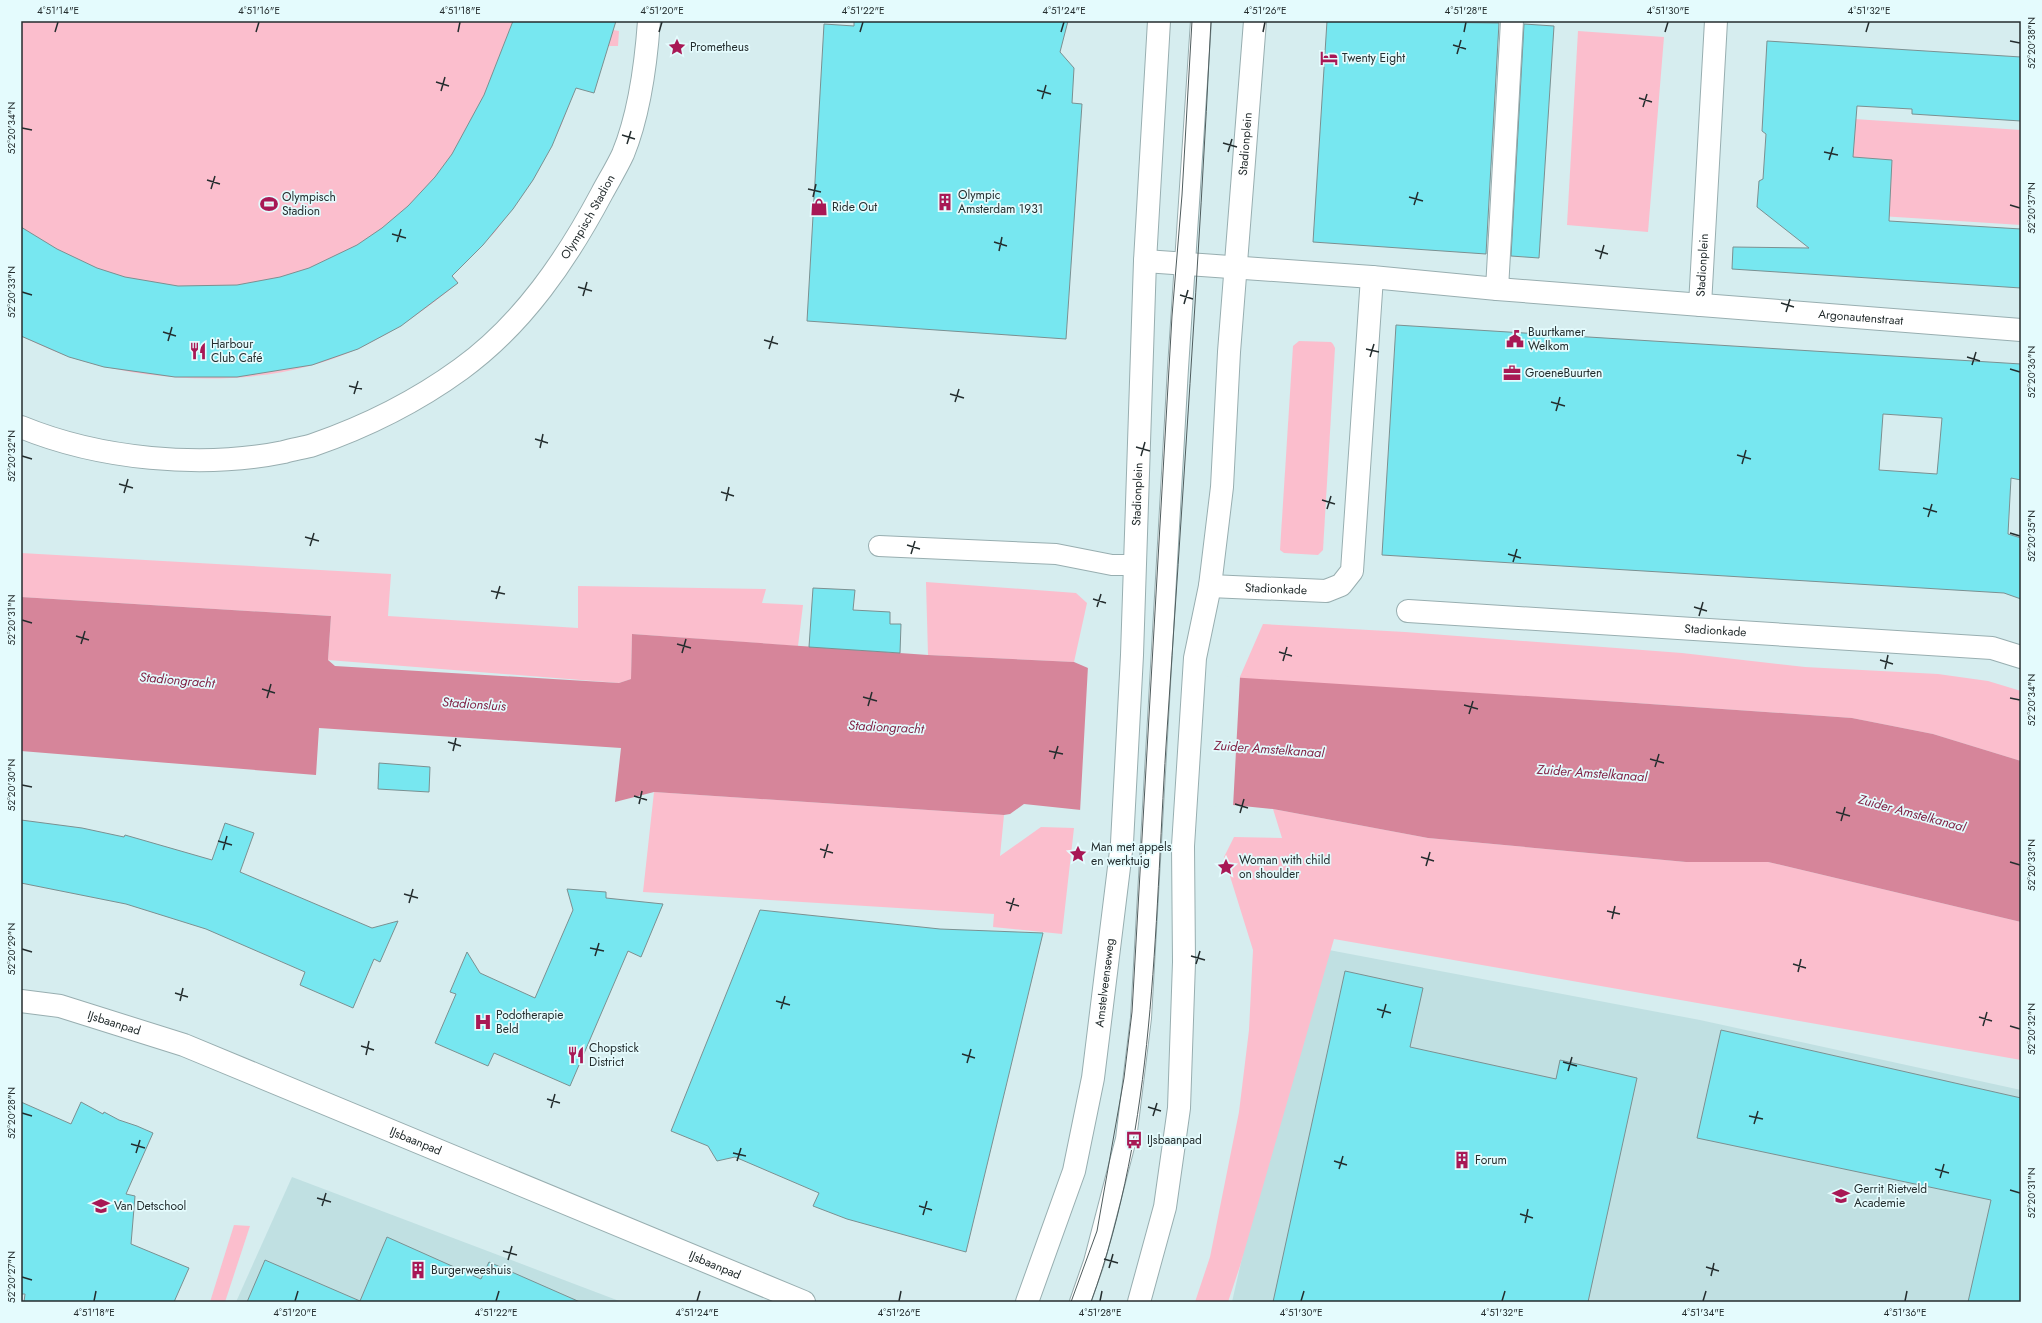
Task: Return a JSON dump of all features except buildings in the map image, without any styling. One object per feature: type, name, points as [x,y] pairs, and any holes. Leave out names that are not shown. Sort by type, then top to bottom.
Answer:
[{"type":"street","name":"Olympisch Stadion","points":[[21,427],[40,435],[105,452],[153,458],[206,460],[262,456],[312,445],[372,420],[422,395],[463,368],[498,337],[539,295],[570,251],[623,154],[639,98],[648,44],[649,21]]},
{"type":"street","name":"Stadionplein","points":[[1132,654],[1145,261],[1159,21]]},
{"type":"street","name":"Stadionplein","points":[[1139,1302],[1165,1208],[1179,1108],[1184,962],[1183,846],[1195,658],[1210,586],[1222,487],[1254,21]]},
{"type":"street","points":[[1496,289],[1512,21]]},
{"type":"street","name":"Stadionplein","points":[[1145,261],[1372,277],[1496,289],[1700,305],[1716,21]]},
{"type":"street","name":"Stadionkade","points":[[1210,586],[1326,591],[1341,585],[1352,571],[1372,277]]},
{"type":"street","name":"Argonautenstraat","points":[[1700,305],[2021,330]]},
{"type":"street","name":"Stadionkade","points":[[1408,611],[1992,648],[2021,657]]},
{"type":"street","name":"Amstelveenseweg","points":[[1027,1302],[1074,1171],[1093,1078],[1122,843],[1132,654]]},
{"type":"street","name":"IJsbaanpad","points":[[21,1001],[60,1006],[184,1045],[804,1302]]},
{"type":"lane","points":[[1080,1302],[1094,1262],[1126,1139],[1141,1018],[1178,368],[1201,21]]},
{"type":"lane","points":[[879,546],[1056,554],[1112,565],[1135,565]]},
{"type":"shaded area","name":"Olympisch Stadion","points":[[21,21],[606,21],[613,30],[619,31],[618,46],[599,46],[581,71],[561,126],[533,180],[495,232],[452,275],[458,283],[447,292],[423,310],[386,334],[360,348],[328,360],[294,370],[260,375],[224,378],[189,378],[119,370],[77,360],[21,336]]},
{"type":"shaded area","points":[[1578,31],[1664,37],[1648,232],[1567,225]]},
{"type":"shaded area","points":[[1824,117],[2021,130],[2021,225],[1818,212]]},
{"type":"shaded area","points":[[1299,341],[1331,342],[1335,348],[1323,550],[1318,555],[1284,553],[1280,550],[1293,346]]},
{"type":"shaded area","points":[[21,553],[391,574],[388,616],[578,628],[578,586],[766,589],[762,603],[803,605],[798,646],[632,634],[631,679],[619,683],[328,660],[331,616],[21,597]]},
{"type":"shaded area","points":[[926,582],[1076,593],[1087,603],[1074,662],[928,655]]},
{"type":"shaded area","points":[[1263,624],[1405,632],[1682,653],[1805,667],[1938,674],[1988,681],[2021,691],[2021,761],[1933,734],[1852,718],[1621,702],[1239,679]]},
{"type":"shaded area","points":[[654,792],[1004,815],[1000,856],[1041,827],[1074,828],[1062,934],[993,927],[994,914],[643,892]]},
{"type":"shaded area","points":[[1273,809],[1428,838],[1686,862],[1768,862],[2021,922],[2021,1060],[1334,939],[1240,1266],[1228,1302],[1195,1302],[1210,1257],[1239,1112],[1249,1030],[1253,950],[1224,857],[1234,837],[1282,838]]},
{"type":"shaded area","points":[[1313,947],[1700,1020],[2021,1090],[2021,1302],[1232,1302]]},
{"type":"shaded area","points":[[292,1177],[622,1302],[236,1302]]},
{"type":"shaded area","points":[[234,1225],[250,1226],[225,1302],[210,1302]]},
{"type":"water","points":[[21,597],[331,616],[328,660],[335,666],[619,683],[631,679],[632,634],[928,655],[1074,662],[1088,668],[1852,718],[1933,734],[2021,761],[2021,922],[1768,862],[1686,862],[1428,838],[1273,809],[1233,805],[1122,801],[1081,810],[1024,804],[1010,814],[1004,815],[654,792],[615,802],[621,748],[319,728],[316,775],[21,751]]},
{"type":"pier","points":[[1088,666],[1240,677],[1233,807],[1122,803],[1080,812]]},
{"type":"tram line","points":[[1071,1302],[1097,1231],[1124,1078],[1132,1012],[1172,316],[1182,195],[1192,21]]},
{"type":"tram line","points":[[1091,1302],[1112,1235],[1128,1166],[1140,1097],[1148,1027],[1154,957],[1166,746],[1196,293],[1211,21]]},
{"type":"place","name":"Prometheus","points":[[677,47]]},
{"type":"place","name":"Twenty Eight","points":[[1329,58]]},
{"type":"place","name":"Olympic Amsterdam 1931","points":[[945,202]]},
{"type":"place","name":"Olympisch Stadion","points":[[269,204]]},
{"type":"place","name":"Ride Out","points":[[819,207]]},
{"type":"place","name":"Buurtkamer Welkom","points":[[1515,339]]},
{"type":"place","name":"Harbour Club Café","points":[[198,351]]},
{"type":"place","name":"GroeneBuurten","points":[[1512,373]]},
{"type":"place","name":"Man met appels en werktuig","points":[[1078,854]]},
{"type":"place","name":"Woman with child on shoulder","points":[[1226,867]]},
{"type":"place","name":"Podotherapie Beld","points":[[483,1022]]},
{"type":"place","name":"Chopstick District","points":[[576,1055]]},
{"type":"place","name":"IJsbaanpad","points":[[1134,1140]]},
{"type":"place","name":"Forum","points":[[1462,1160]]},
{"type":"place","name":"Gerrit Rietveld Academie","points":[[1841,1196]]},
{"type":"place","name":"Van Detschool","points":[[101,1206]]},
{"type":"place","name":"Burgerweeshuis","points":[[418,1270]]},
{"type":"water label","name":"Stadiongracht","points":[[177,680]]},
{"type":"water label","name":"Stadionsluis","points":[[474,704]]},
{"type":"water label","name":"Stadiongracht","points":[[886,727]]},
{"type":"water label","name":"Zuider Amstelkanaal","points":[[1269,749]]},
{"type":"water label","name":"Zuider Amstelkanaal","points":[[1592,773]]},
{"type":"water label","name":"Zuider Amstelkanaal","points":[[1912,813]]}]
